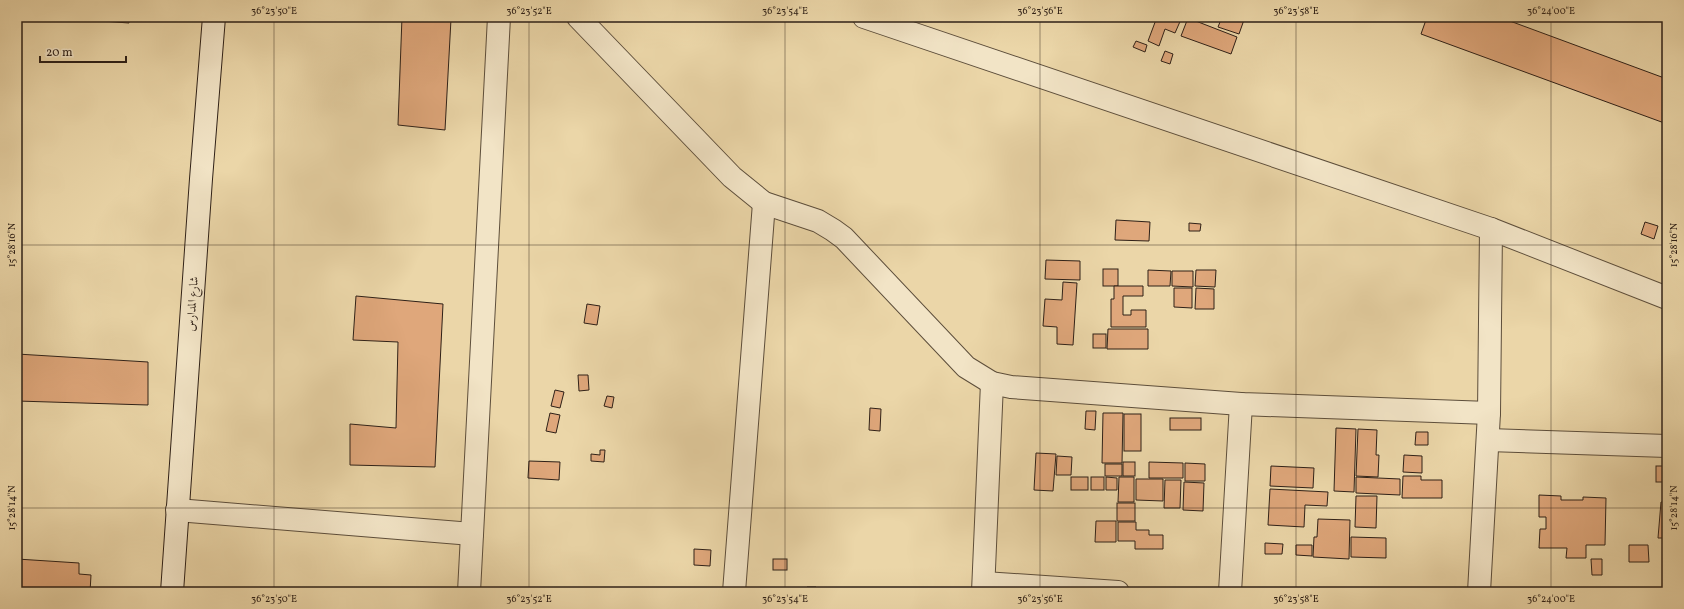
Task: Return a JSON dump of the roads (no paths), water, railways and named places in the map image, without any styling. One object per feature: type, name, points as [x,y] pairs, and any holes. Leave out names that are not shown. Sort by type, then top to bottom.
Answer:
[{"type":"street","name":"شارع المدارس","points":[[172,592],[214,17]]},
{"type":"street","points":[[469,592],[499,17]]},
{"type":"street","points":[[578,17],[706,152],[732,177],[764,202],[818,221],[844,238],[966,367],[992,383],[1010,387],[1240,404],[1489,413]]},
{"type":"street","points":[[864,17],[1491,229],[1667,298]]},
{"type":"street","points":[[734,592],[764,202]]},
{"type":"street","points":[[1479,592],[1489,413],[1491,229]]},
{"type":"street","points":[[992,383],[984,587],[1118,592]]},
{"type":"street","points":[[1230,592],[1240,404]]},
{"type":"street","points":[[1488,440],[1667,446]]},
{"type":"street","points":[[177,510],[472,534]]}]
